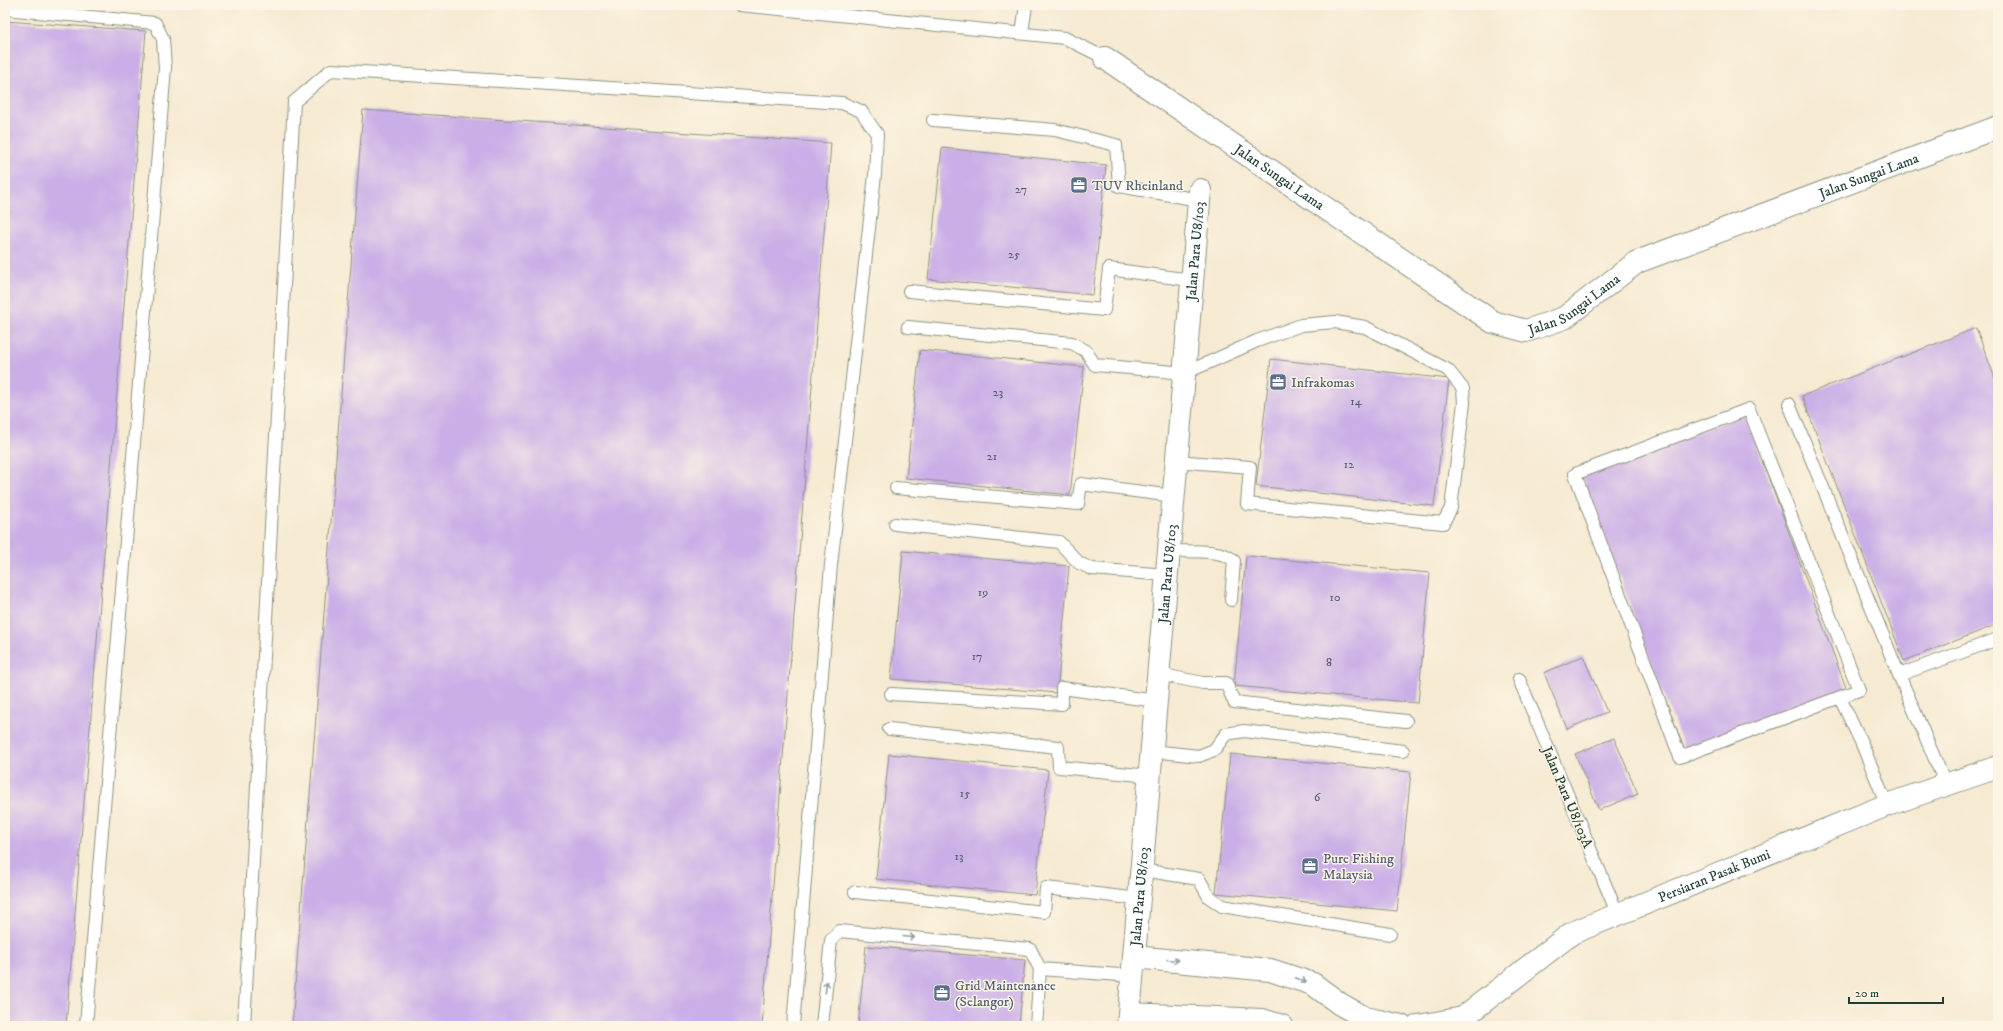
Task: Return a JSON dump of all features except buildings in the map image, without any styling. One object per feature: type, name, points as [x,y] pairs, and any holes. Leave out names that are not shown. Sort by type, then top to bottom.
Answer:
[{"type":"street","name":"Jalan Sungai Lama","points":[[1105,58],[1493,322],[1526,331],[1564,318],[1637,262],[1998,127]]},
{"type":"street","name":"Jalan Para U8/103","points":[[1199,195],[1129,1020],[1262,1020],[1282,1026]]},
{"type":"street","name":"Persiaran Pasak Bumi","points":[[1455,1023],[1572,933],[1887,805],[1998,767]]},
{"type":"street","name":"Jalan Para U8/103","points":[[1133,966],[1270,970],[1313,984],[1340,1004],[1365,1018],[1401,1026]]},
{"type":"street","points":[[1418,1026],[1455,1023]]},
{"type":"lane","points":[[739,5],[1065,38],[1105,58]]},
{"type":"lane","points":[[1022,33],[1026,5]]},
{"type":"lane","points":[[5,9],[155,23],[163,39],[165,76],[86,1026]]},
{"type":"lane","points":[[244,1026],[294,102],[331,70],[842,103],[861,111],[877,134],[874,182],[831,566],[793,1026]]},
{"type":"lane","points":[[933,120],[1055,130],[1116,145],[1119,186],[1199,195]]},
{"type":"lane","points":[[909,291],[1104,310],[1109,269],[1191,280]]},
{"type":"lane","points":[[908,327],[1072,343],[1086,351],[1095,365],[1185,373],[1257,341],[1301,325],[1335,322],[1365,327],[1448,370],[1464,389],[1464,403],[1451,508],[1443,523],[1247,504],[1250,467],[1176,461]]},
{"type":"lane","points":[[1789,404],[1899,675],[1946,785]]},
{"type":"lane","points":[[1749,409],[1859,690],[1840,698],[1680,757],[1575,474],[1749,409]]},
{"type":"lane","points":[[896,488],[1078,504],[1081,484],[1173,496]]},
{"type":"lane","points":[[894,524],[1059,542],[1079,563],[1092,569],[1167,575]]},
{"type":"lane","points":[[1169,551],[1220,553],[1229,556],[1234,561],[1231,600]]},
{"type":"lane","points":[[1899,675],[1998,639]]},
{"type":"lane","points":[[1158,674],[1203,683],[1226,683],[1234,702],[1406,721]]},
{"type":"lane","name":"Jalan Para U8/103A","points":[[1519,679],[1618,915]]},
{"type":"lane","points":[[892,694],[1062,704],[1062,688],[1156,701]]},
{"type":"lane","points":[[1840,698],[1862,744],[1887,805]]},
{"type":"lane","points":[[889,729],[1058,747],[1059,767],[1150,776]]},
{"type":"lane","points":[[1152,751],[1199,756],[1214,750],[1226,734],[1244,731],[1403,751]]},
{"type":"lane","points":[[1142,870],[1199,879],[1209,897],[1222,906],[1390,934]]},
{"type":"lane","points":[[855,892],[1044,912],[1046,888],[1139,899]]},
{"type":"lane","points":[[822,1026],[830,940],[839,931],[1030,949],[1040,970],[1036,1026]]},
{"type":"lane","points":[[1040,970],[1133,966]]},
{"type":"place","name":"TUV Rheinland","points":[[1079,185]]},
{"type":"place","name":"Infrakomas","points":[[1278,382]]},
{"type":"place","name":"Pure Fishing Malaysia","points":[[1310,866]]},
{"type":"place","name":"Grid Maintenance (Selangor)","points":[[942,993]]}]
